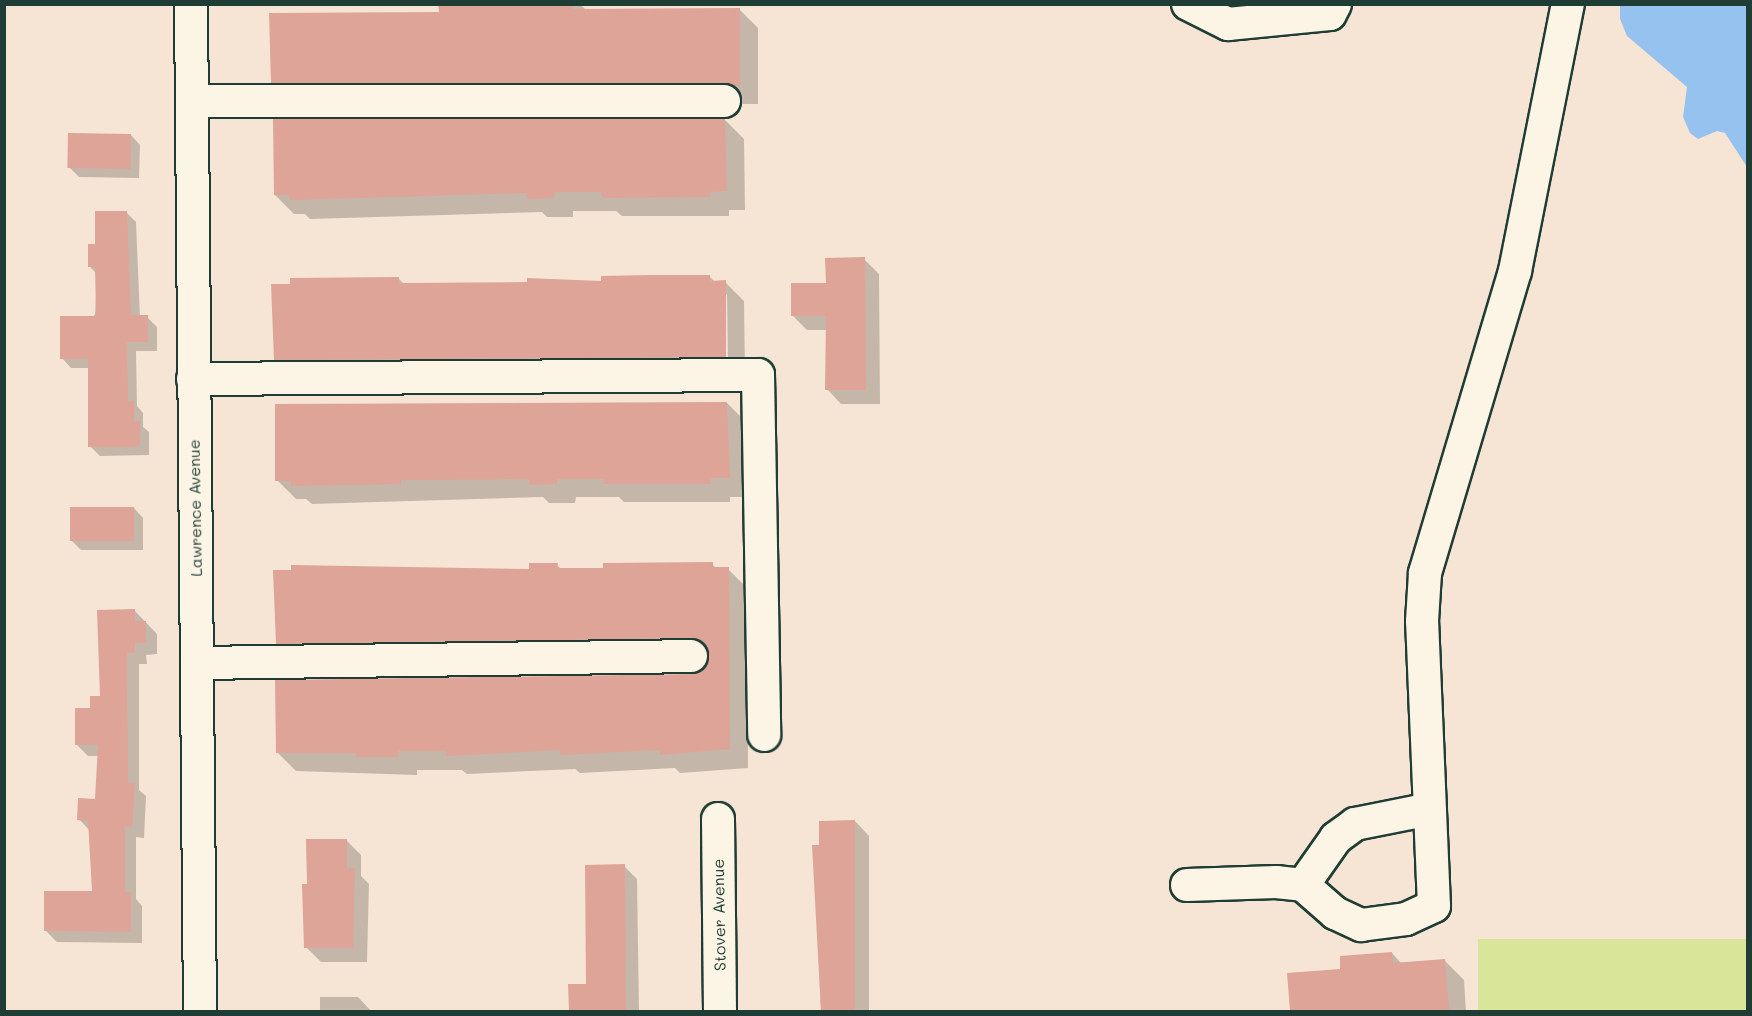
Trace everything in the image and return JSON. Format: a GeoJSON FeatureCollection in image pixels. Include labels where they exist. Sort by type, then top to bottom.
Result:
{"type":"FeatureCollection","features":[{"type":"Feature","properties":{"kind":"street","name":"Lawrence Avenue"},"geometry":{"type":"LineString","coordinates":[[191,4],[200,1011]]}},
{"type":"Feature","properties":{"kind":"street"},"geometry":{"type":"LineString","coordinates":[[1188,4],[1228,24],[1330,14],[1335,4]]}},
{"type":"Feature","properties":{"kind":"street"},"geometry":{"type":"LineString","coordinates":[[1187,885],[1276,882],[1303,885],[1335,913],[1361,925],[1406,919],[1434,906],[1422,621],[1425,573],[1515,271],[1568,4]]}},
{"type":"Feature","properties":{"kind":"street"},"geometry":{"type":"LineString","coordinates":[[192,101],[724,101]]}},
{"type":"Feature","properties":{"kind":"street"},"geometry":{"type":"LineString","coordinates":[[193,379],[758,375],[764,735]]}},
{"type":"Feature","properties":{"kind":"street"},"geometry":{"type":"LineString","coordinates":[[197,663],[691,656]]}},
{"type":"Feature","properties":{"kind":"street"},"geometry":{"type":"LineString","coordinates":[[1303,885],[1336,838],[1355,824],[1430,809]]}},
{"type":"Feature","properties":{"kind":"street","name":"Stover Avenue"},"geometry":{"type":"LineString","coordinates":[[718,819],[720,1011]]}},
{"type":"Feature","properties":{"kind":"green space"},"geometry":{"type":"Polygon","coordinates":[[[1478,939],[1747,939],[1747,1011],[1478,1011],[1478,939]]]}},
{"type":"Feature","properties":{"kind":"water"},"geometry":{"type":"Polygon","coordinates":[[[1620,5],[1747,5],[1747,167],[1725,133],[1717,131],[1698,139],[1690,133],[1683,117],[1687,87],[1627,36],[1620,19],[1620,5]]]}},
{"type":"Feature","properties":{"kind":"building"},"geometry":{"type":"Polygon","coordinates":[[[438,4],[572,4],[573,9],[740,8],[740,86],[724,83],[271,83],[269,13],[439,12],[438,4]]]}},
{"type":"Feature","properties":{"kind":"building"},"geometry":{"type":"Polygon","coordinates":[[[273,119],[725,119],[727,191],[710,192],[710,197],[602,198],[601,192],[554,192],[555,198],[527,199],[527,193],[290,200],[289,195],[274,195],[273,119]]]}},
{"type":"Feature","properties":{"kind":"building"},"geometry":{"type":"Polygon","coordinates":[[[68,133],[131,134],[130,169],[67,168],[68,133]]]}},
{"type":"Feature","properties":{"kind":"building"},"geometry":{"type":"Polygon","coordinates":[[[95,211],[127,211],[131,315],[148,315],[148,342],[127,342],[128,401],[134,401],[134,421],[140,421],[140,445],[134,447],[88,447],[88,359],[60,359],[60,316],[94,316],[96,312],[95,267],[88,267],[88,244],[95,244],[95,211]]]}},
{"type":"Feature","properties":{"kind":"building"},"geometry":{"type":"Polygon","coordinates":[[[865,257],[866,390],[825,390],[826,316],[791,316],[791,283],[826,283],[825,258],[865,257]]]}},
{"type":"Feature","properties":{"kind":"building"},"geometry":{"type":"Polygon","coordinates":[[[710,275],[710,281],[726,280],[726,357],[274,360],[271,284],[290,284],[290,278],[399,277],[399,283],[527,282],[527,278],[601,281],[601,276],[710,275]]]}},
{"type":"Feature","properties":{"kind":"building"},"geometry":{"type":"Polygon","coordinates":[[[727,402],[730,478],[711,478],[711,484],[603,484],[604,479],[557,479],[557,484],[529,485],[529,479],[401,480],[401,484],[291,486],[291,481],[275,481],[275,404],[727,402]]]}},
{"type":"Feature","properties":{"kind":"building"},"geometry":{"type":"Polygon","coordinates":[[[70,507],[134,507],[134,541],[70,541],[70,507]]]}},
{"type":"Feature","properties":{"kind":"building"},"geometry":{"type":"Polygon","coordinates":[[[713,562],[713,567],[729,567],[730,749],[660,755],[660,750],[560,755],[560,750],[446,756],[446,751],[398,751],[398,757],[356,757],[356,753],[276,753],[275,680],[691,674],[706,665],[709,655],[700,641],[691,638],[276,644],[273,570],[291,570],[291,565],[529,569],[529,563],[558,563],[557,568],[603,568],[603,563],[713,562]]]}},
{"type":"Feature","properties":{"kind":"building"},"geometry":{"type":"Polygon","coordinates":[[[135,609],[135,621],[146,621],[146,643],[135,643],[135,653],[127,653],[128,783],[135,783],[132,827],[125,826],[125,892],[131,892],[131,932],[44,931],[44,891],[92,891],[88,821],[77,820],[78,798],[95,799],[98,745],[75,745],[75,708],[90,708],[90,696],[100,696],[97,610],[135,609]]]}},
{"type":"Feature","properties":{"kind":"building"},"geometry":{"type":"Polygon","coordinates":[[[855,820],[855,1011],[821,1011],[812,845],[819,845],[819,821],[855,820]]]}},
{"type":"Feature","properties":{"kind":"building"},"geometry":{"type":"Polygon","coordinates":[[[306,839],[347,839],[347,868],[355,868],[353,948],[304,948],[302,884],[307,884],[306,839]]]}},
{"type":"Feature","properties":{"kind":"building"},"geometry":{"type":"Polygon","coordinates":[[[625,864],[626,1011],[569,1011],[568,984],[586,984],[585,865],[625,864]]]}},
{"type":"Feature","properties":{"kind":"building"},"geometry":{"type":"Polygon","coordinates":[[[1392,952],[1393,963],[1445,959],[1449,1011],[1290,1011],[1287,973],[1340,969],[1340,956],[1392,952]]]}}]}
